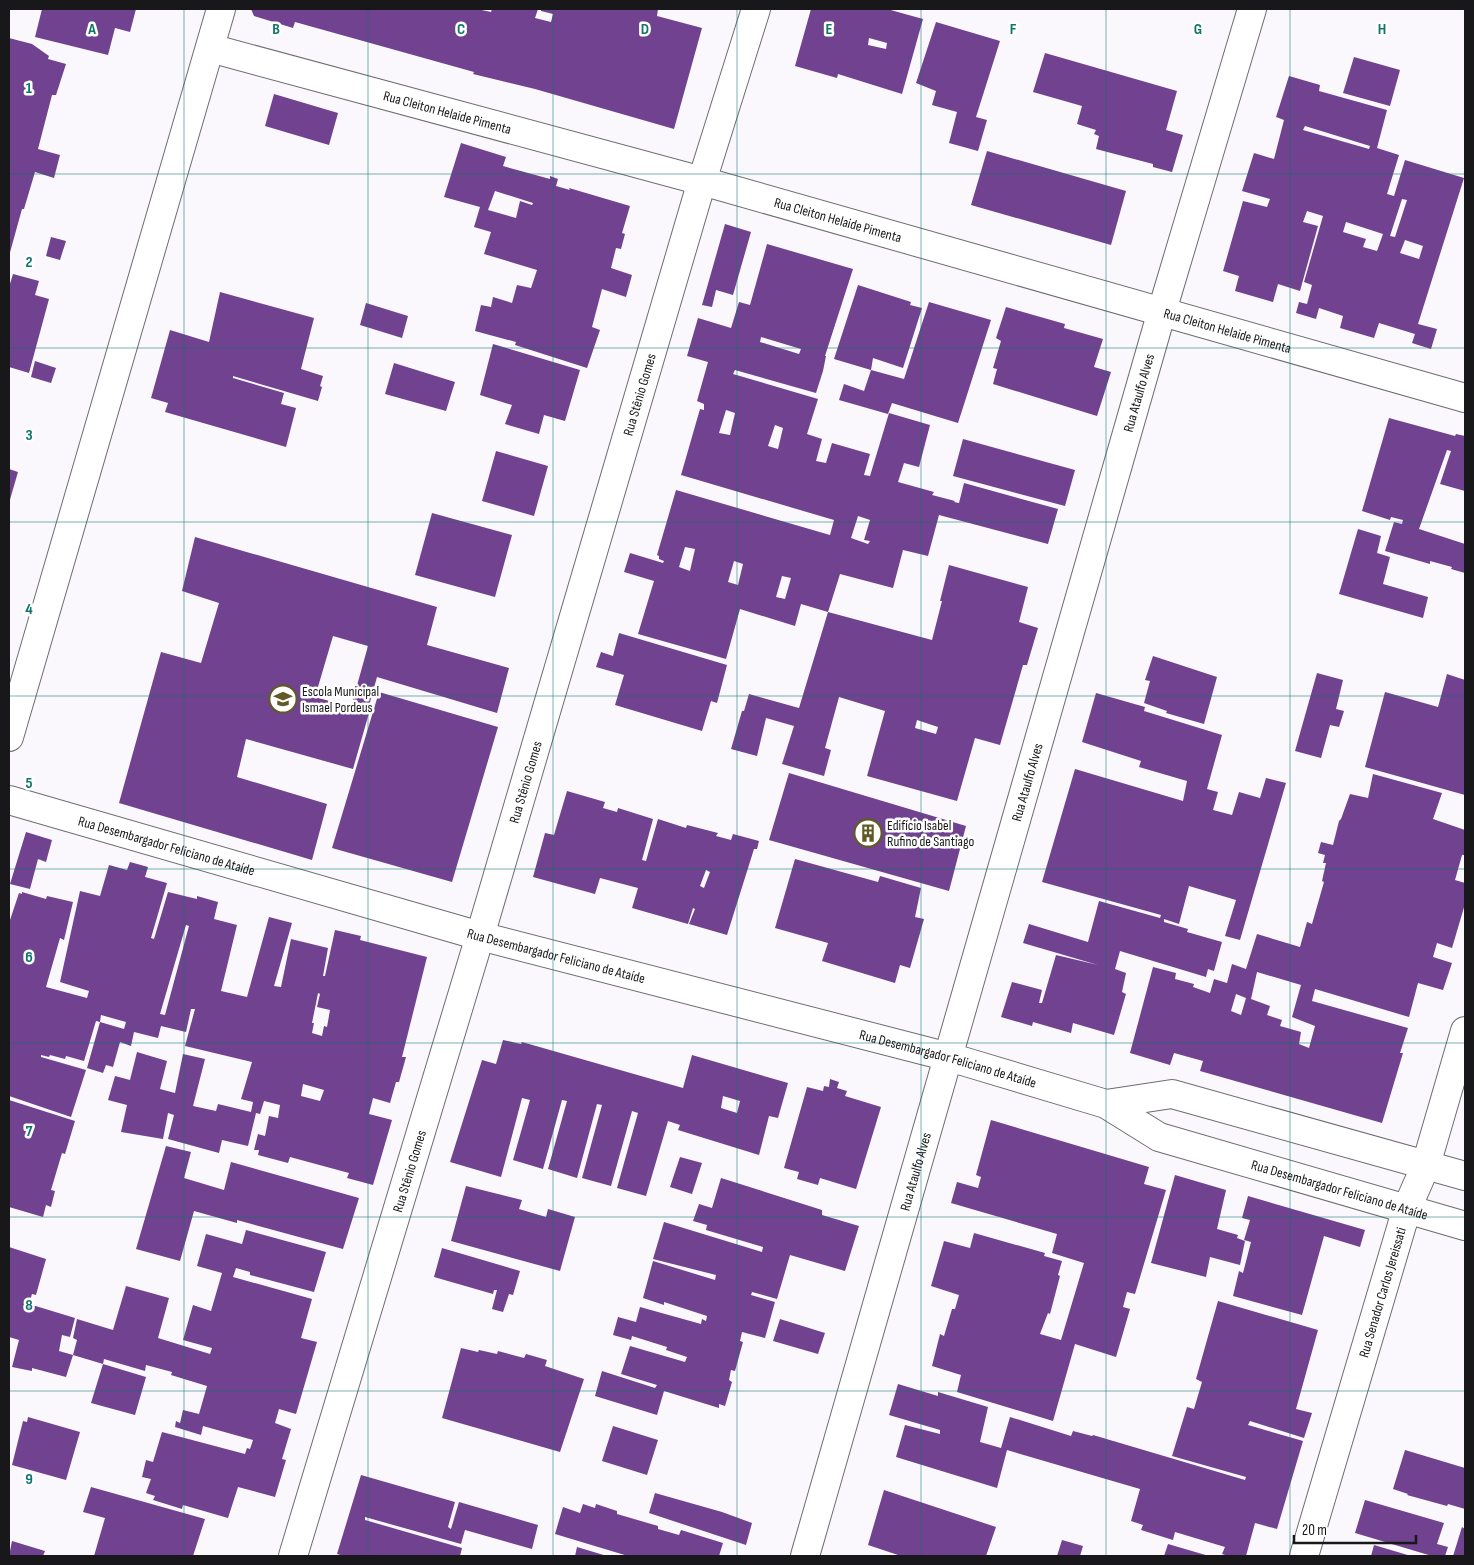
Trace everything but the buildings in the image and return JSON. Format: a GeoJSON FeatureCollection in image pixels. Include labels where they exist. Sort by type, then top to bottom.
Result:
{"type":"FeatureCollection","features":[{"type":"Feature","properties":{"kind":"street"},"geometry":{"type":"LineString","coordinates":[[9,737],[221,9]]}},
{"type":"Feature","properties":{"kind":"street","name":"Rua Stênio Gomes"},"geometry":{"type":"LineString","coordinates":[[293,1556],[480,936],[702,181],[756,9]]}},
{"type":"Feature","properties":{"kind":"street","name":"Rua Ataulfo Alves"},"geometry":{"type":"LineString","coordinates":[[805,1556],[1162,311],[1252,9]]}},
{"type":"Feature","properties":{"kind":"street","name":"Rua Cleiton Helaide Pimenta"},"geometry":{"type":"LineString","coordinates":[[210,48],[702,181],[1465,398]]}},
{"type":"Feature","properties":{"kind":"street","name":"Rua Desembargador Feliciano de Ataíde"},"geometry":{"type":"LineString","coordinates":[[9,800],[480,936],[949,1057],[1106,1104],[1159,1137],[1465,1226]]}},
{"type":"Feature","properties":{"kind":"street","name":"Rua Senador Carlos Jereissati"},"geometry":{"type":"LineString","coordinates":[[1304,1556],[1407,1208],[1426,1165],[1465,1031]]}},
{"type":"Feature","properties":{"kind":"street","name":"Rua Desembargador Feliciano de Ataíde"},"geometry":{"type":"LineString","coordinates":[[1106,1104],[1172,1094],[1465,1176]]}},
{"type":"Feature","properties":{"kind":"place","name":"Escola Municipal Ismael Pordeus"},"geometry":{"type":"Point","coordinates":[283,699]}},
{"type":"Feature","properties":{"kind":"place","name":"Edifício Isabel Rufino de Santiago"},"geometry":{"type":"Point","coordinates":[868,833]}}]}
